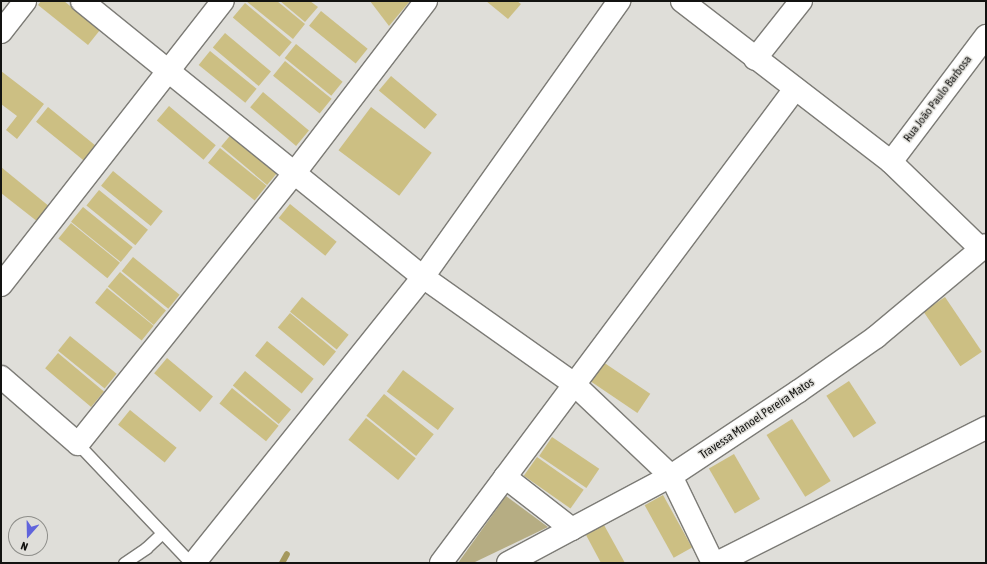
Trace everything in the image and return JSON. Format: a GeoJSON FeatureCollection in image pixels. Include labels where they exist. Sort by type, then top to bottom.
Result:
{"type":"FeatureCollection","features":[{"type":"Feature","properties":{"kind":"street"},"geometry":{"type":"LineString","coordinates":[[1,32],[25,1]]}},
{"type":"Feature","properties":{"kind":"street"},"geometry":{"type":"LineString","coordinates":[[82,1],[296,171],[424,277],[574,384],[671,476],[713,563]]}},
{"type":"Feature","properties":{"kind":"street"},"geometry":{"type":"LineString","coordinates":[[1,285],[223,1]]}},
{"type":"Feature","properties":{"kind":"street"},"geometry":{"type":"LineString","coordinates":[[1,377],[78,444],[296,171],[426,1]]}},
{"type":"Feature","properties":{"kind":"street"},"geometry":{"type":"LineString","coordinates":[[194,563],[424,277],[619,1]]}},
{"type":"Feature","properties":{"kind":"street"},"geometry":{"type":"LineString","coordinates":[[682,1],[755,59],[891,162],[984,247]]}},
{"type":"Feature","properties":{"kind":"street"},"geometry":{"type":"LineString","coordinates":[[755,59],[801,1]]}},
{"type":"Feature","properties":{"kind":"street","name":"Rua João Paulo Barbosa"},"geometry":{"type":"LineString","coordinates":[[891,162],[986,36]]}},
{"type":"Feature","properties":{"kind":"street"},"geometry":{"type":"LineString","coordinates":[[441,563],[795,89]]}},
{"type":"Feature","properties":{"kind":"street","name":"Travessa Manoel Pereira Matos"},"geometry":{"type":"LineString","coordinates":[[508,563],[671,476],[876,337],[984,247]]}},
{"type":"Feature","properties":{"kind":"street"},"geometry":{"type":"LineString","coordinates":[[717,563],[986,428]]}},
{"type":"Feature","properties":{"kind":"street"},"geometry":{"type":"LineString","coordinates":[[505,477],[572,529]]}},
{"type":"Feature","properties":{"kind":"lane"},"geometry":{"type":"LineString","coordinates":[[78,444],[191,563]]}},
{"type":"Feature","properties":{"kind":"lane"},"geometry":{"type":"LineString","coordinates":[[124,563],[146,548],[162,533]]}},
{"type":"Feature","properties":{"kind":"shaded area"},"geometry":{"type":"Polygon","coordinates":[[[506,496],[548,527],[473,563],[458,563],[506,496]]]}},
{"type":"Feature","properties":{"kind":"building"},"geometry":{"type":"Polygon","coordinates":[[[41,1],[64,1],[100,30],[88,45],[38,5],[41,1]]]}},
{"type":"Feature","properties":{"kind":"building"},"geometry":{"type":"Polygon","coordinates":[[[246,1],[277,1],[305,24],[293,39],[246,1]]]}},
{"type":"Feature","properties":{"kind":"building"},"geometry":{"type":"Polygon","coordinates":[[[280,1],[310,1],[318,7],[305,22],[280,1]]]}},
{"type":"Feature","properties":{"kind":"building"},"geometry":{"type":"Polygon","coordinates":[[[370,1],[410,1],[389,26],[370,1]]]}},
{"type":"Feature","properties":{"kind":"building"},"geometry":{"type":"Polygon","coordinates":[[[486,1],[517,1],[521,4],[508,19],[486,1]]]}},
{"type":"Feature","properties":{"kind":"building"},"geometry":{"type":"Polygon","coordinates":[[[245,3],[292,42],[280,57],[233,18],[245,3]]]}},
{"type":"Feature","properties":{"kind":"building"},"geometry":{"type":"Polygon","coordinates":[[[321,11],[368,49],[356,64],[309,26],[321,11]]]}},
{"type":"Feature","properties":{"kind":"building"},"geometry":{"type":"Polygon","coordinates":[[[225,33],[271,72],[259,86],[213,48],[225,33]]]}},
{"type":"Feature","properties":{"kind":"building"},"geometry":{"type":"Polygon","coordinates":[[[296,44],[343,82],[331,96],[285,58],[296,44]]]}},
{"type":"Feature","properties":{"kind":"building"},"geometry":{"type":"Polygon","coordinates":[[[210,51],[257,89],[245,103],[199,65],[210,51]]]}},
{"type":"Feature","properties":{"kind":"building"},"geometry":{"type":"Polygon","coordinates":[[[285,61],[332,99],[320,114],[273,76],[285,61]]]}},
{"type":"Feature","properties":{"kind":"building"},"geometry":{"type":"Polygon","coordinates":[[[1,71],[44,104],[17,139],[6,130],[17,116],[1,104],[1,71]]]}},
{"type":"Feature","properties":{"kind":"building"},"geometry":{"type":"Polygon","coordinates":[[[391,76],[437,115],[425,129],[379,91],[391,76]]]}},
{"type":"Feature","properties":{"kind":"building"},"geometry":{"type":"Polygon","coordinates":[[[263,92],[309,131],[296,146],[250,107],[263,92]]]}},
{"type":"Feature","properties":{"kind":"building"},"geometry":{"type":"Polygon","coordinates":[[[169,106],[216,145],[204,160],[157,121],[169,106]]]}},
{"type":"Feature","properties":{"kind":"building"},"geometry":{"type":"Polygon","coordinates":[[[48,107],[97,147],[85,161],[36,122],[48,107]]]}},
{"type":"Feature","properties":{"kind":"building"},"geometry":{"type":"Polygon","coordinates":[[[371,107],[432,153],[399,196],[339,150],[371,107]]]}},
{"type":"Feature","properties":{"kind":"building"},"geometry":{"type":"Polygon","coordinates":[[[234,131],[280,170],[267,185],[221,146],[234,131]]]}},
{"type":"Feature","properties":{"kind":"building"},"geometry":{"type":"Polygon","coordinates":[[[220,148],[267,186],[255,201],[208,163],[220,148]]]}},
{"type":"Feature","properties":{"kind":"building"},"geometry":{"type":"Polygon","coordinates":[[[1,167],[50,207],[38,222],[1,193],[1,167]]]}},
{"type":"Feature","properties":{"kind":"building"},"geometry":{"type":"Polygon","coordinates":[[[113,171],[163,211],[151,226],[101,186],[113,171]]]}},
{"type":"Feature","properties":{"kind":"building"},"geometry":{"type":"Polygon","coordinates":[[[99,190],[148,230],[135,245],[86,206],[99,190]]]}},
{"type":"Feature","properties":{"kind":"building"},"geometry":{"type":"Polygon","coordinates":[[[290,204],[337,242],[325,256],[279,218],[290,204]]]}},
{"type":"Feature","properties":{"kind":"building"},"geometry":{"type":"Polygon","coordinates":[[[83,207],[133,247],[121,262],[71,222],[83,207]]]}},
{"type":"Feature","properties":{"kind":"building"},"geometry":{"type":"Polygon","coordinates":[[[71,223],[120,263],[107,278],[58,239],[71,223]]]}},
{"type":"Feature","properties":{"kind":"building"},"geometry":{"type":"Polygon","coordinates":[[[133,257],[180,295],[168,309],[122,271],[133,257]]]}},
{"type":"Feature","properties":{"kind":"building"},"geometry":{"type":"Polygon","coordinates":[[[120,272],[166,311],[154,325],[108,287],[120,272]]]}},
{"type":"Feature","properties":{"kind":"building"},"geometry":{"type":"Polygon","coordinates":[[[107,288],[154,326],[142,341],[95,303],[107,288]]]}},
{"type":"Feature","properties":{"kind":"building"},"geometry":{"type":"Polygon","coordinates":[[[302,297],[349,335],[337,350],[290,312],[302,297]]]}},
{"type":"Feature","properties":{"kind":"building"},"geometry":{"type":"Polygon","coordinates":[[[945,297],[982,352],[960,366],[923,312],[945,297]]]}},
{"type":"Feature","properties":{"kind":"building"},"geometry":{"type":"Polygon","coordinates":[[[290,313],[336,352],[324,366],[278,328],[290,313]]]}},
{"type":"Feature","properties":{"kind":"building"},"geometry":{"type":"Polygon","coordinates":[[[70,336],[117,374],[105,389],[58,351],[70,336]]]}},
{"type":"Feature","properties":{"kind":"building"},"geometry":{"type":"Polygon","coordinates":[[[267,341],[314,379],[302,394],[255,356],[267,341]]]}},
{"type":"Feature","properties":{"kind":"building"},"geometry":{"type":"Polygon","coordinates":[[[58,353],[104,392],[91,407],[45,368],[58,353]]]}},
{"type":"Feature","properties":{"kind":"building"},"geometry":{"type":"Polygon","coordinates":[[[167,358],[213,397],[200,412],[154,373],[167,358]]]}},
{"type":"Feature","properties":{"kind":"building"},"geometry":{"type":"Polygon","coordinates":[[[603,362],[650,394],[637,413],[590,381],[603,362]]]}},
{"type":"Feature","properties":{"kind":"building"},"geometry":{"type":"Polygon","coordinates":[[[403,370],[454,409],[438,430],[387,392],[403,370]]]}},
{"type":"Feature","properties":{"kind":"building"},"geometry":{"type":"Polygon","coordinates":[[[245,371],[291,410],[279,424],[233,386],[245,371]]]}},
{"type":"Feature","properties":{"kind":"building"},"geometry":{"type":"Polygon","coordinates":[[[849,381],[876,423],[854,438],[826,396],[849,381]]]}},
{"type":"Feature","properties":{"kind":"building"},"geometry":{"type":"Polygon","coordinates":[[[232,388],[279,426],[266,441],[219,404],[232,388]]]}},
{"type":"Feature","properties":{"kind":"building"},"geometry":{"type":"Polygon","coordinates":[[[384,394],[434,434],[416,456],[366,416],[384,394]]]}},
{"type":"Feature","properties":{"kind":"building"},"geometry":{"type":"Polygon","coordinates":[[[130,410],[177,448],[165,463],[118,425],[130,410]]]}},
{"type":"Feature","properties":{"kind":"building"},"geometry":{"type":"Polygon","coordinates":[[[366,418],[416,458],[398,480],[348,440],[366,418]]]}},
{"type":"Feature","properties":{"kind":"building"},"geometry":{"type":"Polygon","coordinates":[[[792,419],[831,481],[805,497],[767,435],[792,419]]]}},
{"type":"Feature","properties":{"kind":"building"},"geometry":{"type":"Polygon","coordinates":[[[552,437],[599,469],[586,488],[539,456],[552,437]]]}},
{"type":"Feature","properties":{"kind":"building"},"geometry":{"type":"Polygon","coordinates":[[[734,454],[760,499],[735,514],[709,468],[734,454]]]}},
{"type":"Feature","properties":{"kind":"building"},"geometry":{"type":"Polygon","coordinates":[[[537,457],[584,490],[570,509],[524,476],[537,457]]]}},
{"type":"Feature","properties":{"kind":"building"},"geometry":{"type":"Polygon","coordinates":[[[663,495],[692,547],[674,558],[645,505],[663,495]]]}},
{"type":"Feature","properties":{"kind":"building"},"geometry":{"type":"Polygon","coordinates":[[[604,525],[625,563],[601,563],[586,535],[604,525]]]}},
{"type":"Feature","properties":{"kind":"waterway"},"geometry":{"type":"LineString","coordinates":[[282,563],[287,554]]}}]}
